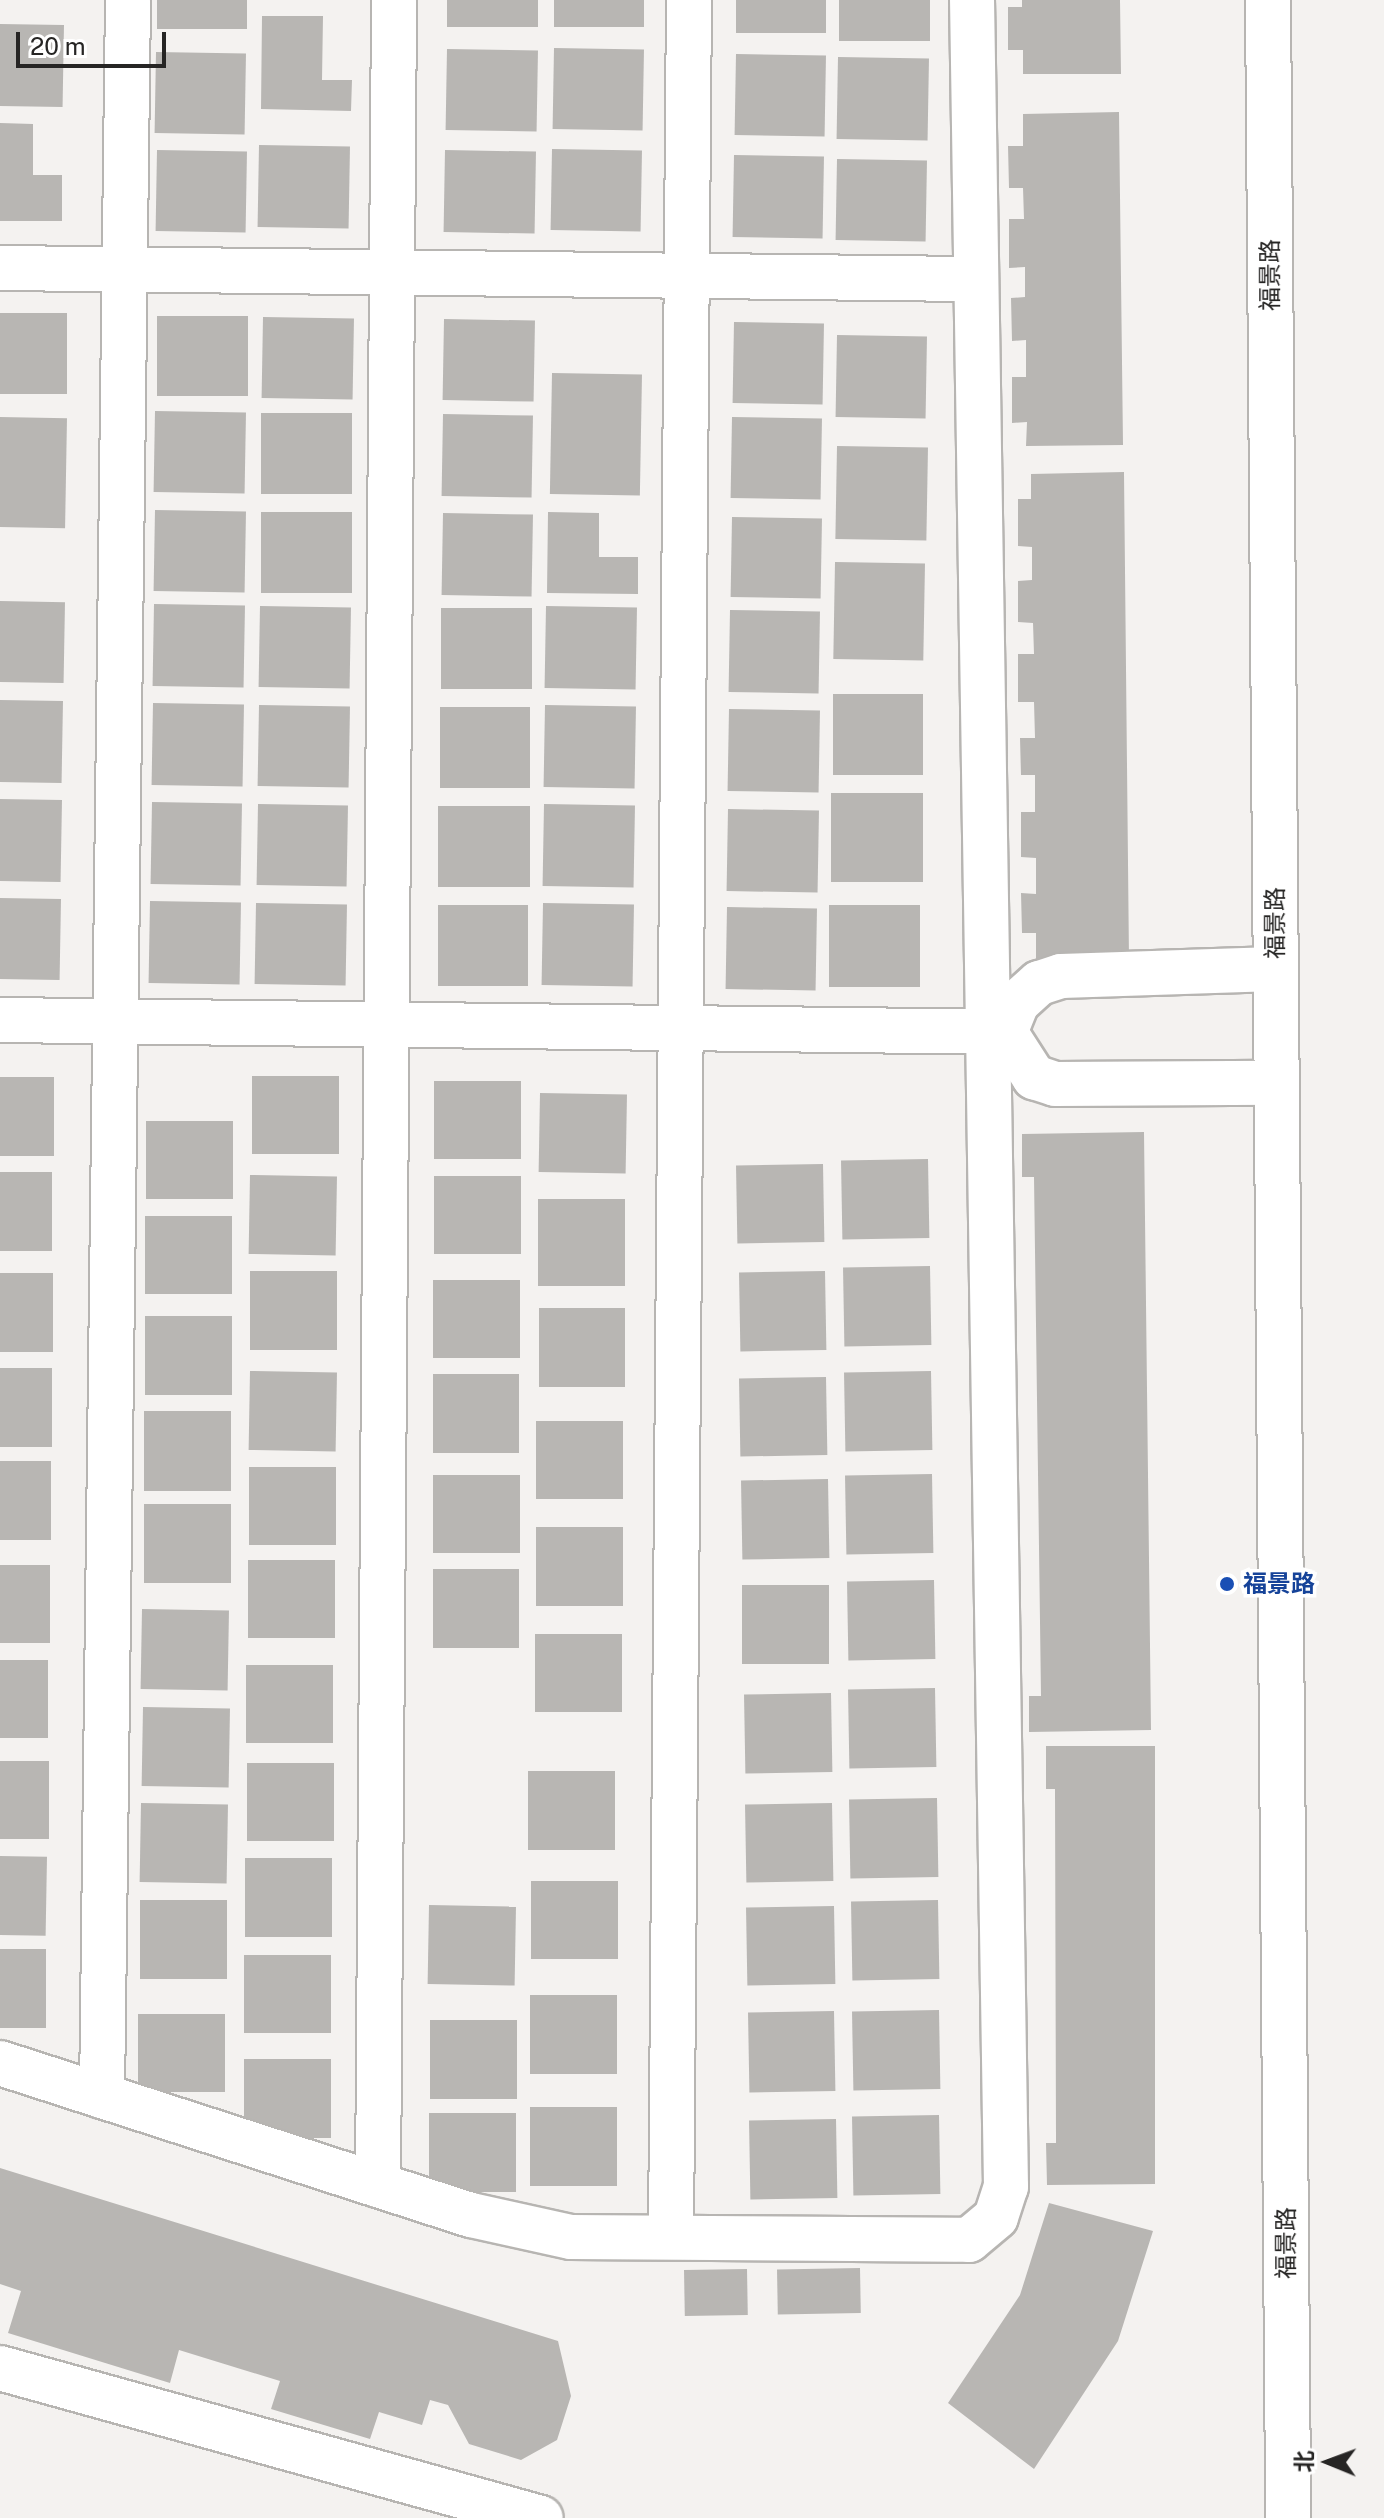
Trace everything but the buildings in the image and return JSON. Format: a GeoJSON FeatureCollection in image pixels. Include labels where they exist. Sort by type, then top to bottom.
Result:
{"type":"FeatureCollection","features":[{"type":"Feature","properties":{"kind":"main road"},"geometry":{"type":"LineString","coordinates":[[102,2096],[128,0]]}},
{"type":"Feature","properties":{"kind":"main road"},"geometry":{"type":"LineString","coordinates":[[378,2185],[394,0]]}},
{"type":"Feature","properties":{"kind":"main road"},"geometry":{"type":"LineString","coordinates":[[671,2237],[689,0]]}},
{"type":"Feature","properties":{"kind":"main road"},"geometry":{"type":"LineString","coordinates":[[0,2063],[378,2185],[571,2237],[969,2240],[996,2217],[1006,2187],[997,1032],[976,279],[972,0]]}},
{"type":"Feature","properties":{"kind":"main road","name":"福景路"},"geometry":{"type":"LineString","coordinates":[[1268,0],[1288,2518]]}},
{"type":"Feature","properties":{"kind":"main road"},"geometry":{"type":"LineString","coordinates":[[0,268],[976,279]]}},
{"type":"Feature","properties":{"kind":"main road"},"geometry":{"type":"LineString","coordinates":[[997,1032],[1017,1003],[1061,976],[1275,969]]}},
{"type":"Feature","properties":{"kind":"main road"},"geometry":{"type":"LineString","coordinates":[[0,1020],[997,1032]]}},
{"type":"Feature","properties":{"kind":"main road"},"geometry":{"type":"LineString","coordinates":[[997,1032],[1034,1077],[1055,1084],[1276,1083]]}},
{"type":"Feature","properties":{"kind":"main road"},"geometry":{"type":"LineString","coordinates":[[1257,2518],[1270,2483],[1287,2347]]}},
{"type":"Feature","properties":{"kind":"main road"},"geometry":{"type":"LineString","coordinates":[[0,2368],[541,2518]]}},
{"type":"Feature","properties":{"kind":"place","name":"福景路"},"geometry":{"type":"Point","coordinates":[1227,1584]}}]}
